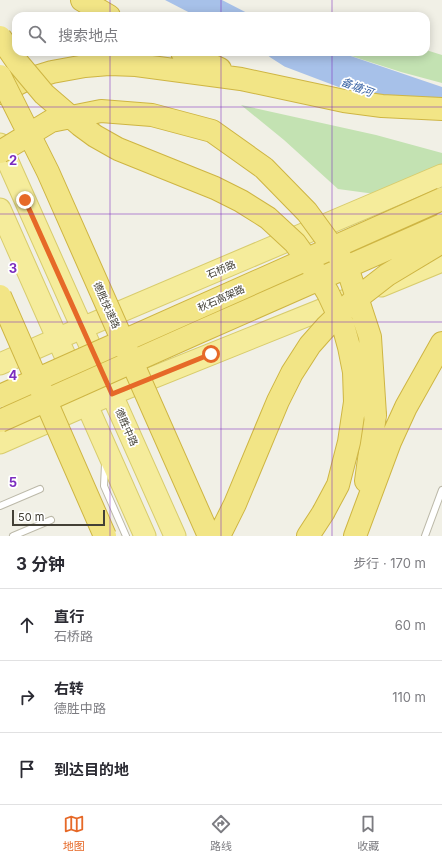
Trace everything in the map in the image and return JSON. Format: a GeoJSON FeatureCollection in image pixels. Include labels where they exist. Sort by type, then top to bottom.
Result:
{"type":"FeatureCollection","features":[{"type":"Feature","properties":{"kind":"highway"},"geometry":{"type":"LineString","coordinates":[[82,0],[102,12]]}},
{"type":"Feature","properties":{"kind":"highway"},"geometry":{"type":"LineString","coordinates":[[0,37],[12,54]]}},
{"type":"Feature","properties":{"kind":"highway"},"geometry":{"type":"LineString","coordinates":[[13,56],[44,94],[85,129],[118,149],[241,200],[268,218],[295,243],[313,268],[328,293],[342,325],[349,347],[355,402],[349,442],[338,485],[323,513],[308,536]]}},
{"type":"Feature","properties":{"kind":"highway"},"geometry":{"type":"LineString","coordinates":[[191,56],[241,79]]}},
{"type":"Feature","properties":{"kind":"highway"},"geometry":{"type":"LineString","coordinates":[[0,93],[23,81],[52,72],[85,66],[136,64],[241,79],[344,101],[382,106],[442,109]]}},
{"type":"Feature","properties":{"kind":"highway","name":"德胜快速路"},"geometry":{"type":"LineString","coordinates":[[0,76],[48,172],[209,536]]}},
{"type":"Feature","properties":{"kind":"highway"},"geometry":{"type":"LineString","coordinates":[[0,152],[51,121],[101,111],[152,115],[212,131],[264,168],[307,212],[347,267],[370,337],[375,415],[368,472],[357,530]]}},
{"type":"Feature","properties":{"kind":"highway","name":"秋石高架路"},"geometry":{"type":"LineString","coordinates":[[0,396],[442,199]]}},
{"type":"Feature","properties":{"kind":"highway"},"geometry":{"type":"LineString","coordinates":[[0,421],[442,225]]}},
{"type":"Feature","properties":{"kind":"highway"},"geometry":{"type":"LineString","coordinates":[[219,536],[235,504],[278,401],[292,373],[310,345],[351,303],[387,275],[442,242]]}},
{"type":"Feature","properties":{"kind":"highway"},"geometry":{"type":"LineString","coordinates":[[0,296],[105,536]]}},
{"type":"Feature","properties":{"kind":"highway"},"geometry":{"type":"LineString","coordinates":[[357,530],[390,442],[406,407],[442,343]]}},
{"type":"Feature","properties":{"kind":"main road","name":"德胜中路"},"geometry":{"type":"LineString","coordinates":[[0,144],[175,536]]}},
{"type":"Feature","properties":{"kind":"main road","name":"石桥路"},"geometry":{"type":"LineString","coordinates":[[0,364],[442,175]]}},
{"type":"Feature","properties":{"kind":"main road"},"geometry":{"type":"LineString","coordinates":[[0,209],[145,536]]}},
{"type":"Feature","properties":{"kind":"main road"},"geometry":{"type":"LineString","coordinates":[[0,443],[112,394],[442,261]]}},
{"type":"Feature","properties":{"kind":"lane"},"geometry":{"type":"LineString","coordinates":[[106,450],[104,486],[126,536]]}},
{"type":"Feature","properties":{"kind":"lane"},"geometry":{"type":"LineString","coordinates":[[0,506],[40,489]]}},
{"type":"Feature","properties":{"kind":"lane"},"geometry":{"type":"LineString","coordinates":[[425,536],[442,490]]}},
{"type":"Feature","properties":{"kind":"lane"},"geometry":{"type":"LineString","coordinates":[[13,536],[51,520]]}},
{"type":"Feature","properties":{"kind":"green space"},"geometry":{"type":"Polygon","coordinates":[[[430,51],[442,55],[442,83],[351,56],[430,56],[430,51]]]}},
{"type":"Feature","properties":{"kind":"green space"},"geometry":{"type":"Polygon","coordinates":[[[241,105],[376,135],[442,153],[442,165],[375,194],[338,189],[284,140],[241,105]]]}},
{"type":"Feature","properties":{"kind":"water"},"geometry":{"type":"Polygon","coordinates":[[[165,0],[222,0],[245,12],[188,12],[165,0]]]}},
{"type":"Feature","properties":{"kind":"water"},"geometry":{"type":"Polygon","coordinates":[[[278,56],[351,56],[442,87],[442,120],[278,56]]]}},
{"type":"Feature","properties":{"kind":"waterway","name":"备塘河"},"geometry":{"type":"LineString","coordinates":[[280,56],[288,61],[391,100]]}},
{"type":"Feature","properties":{"kind":"route"},"geometry":{"type":"LineString","coordinates":[[25,200],[112,394],[211,354]]}}]}
